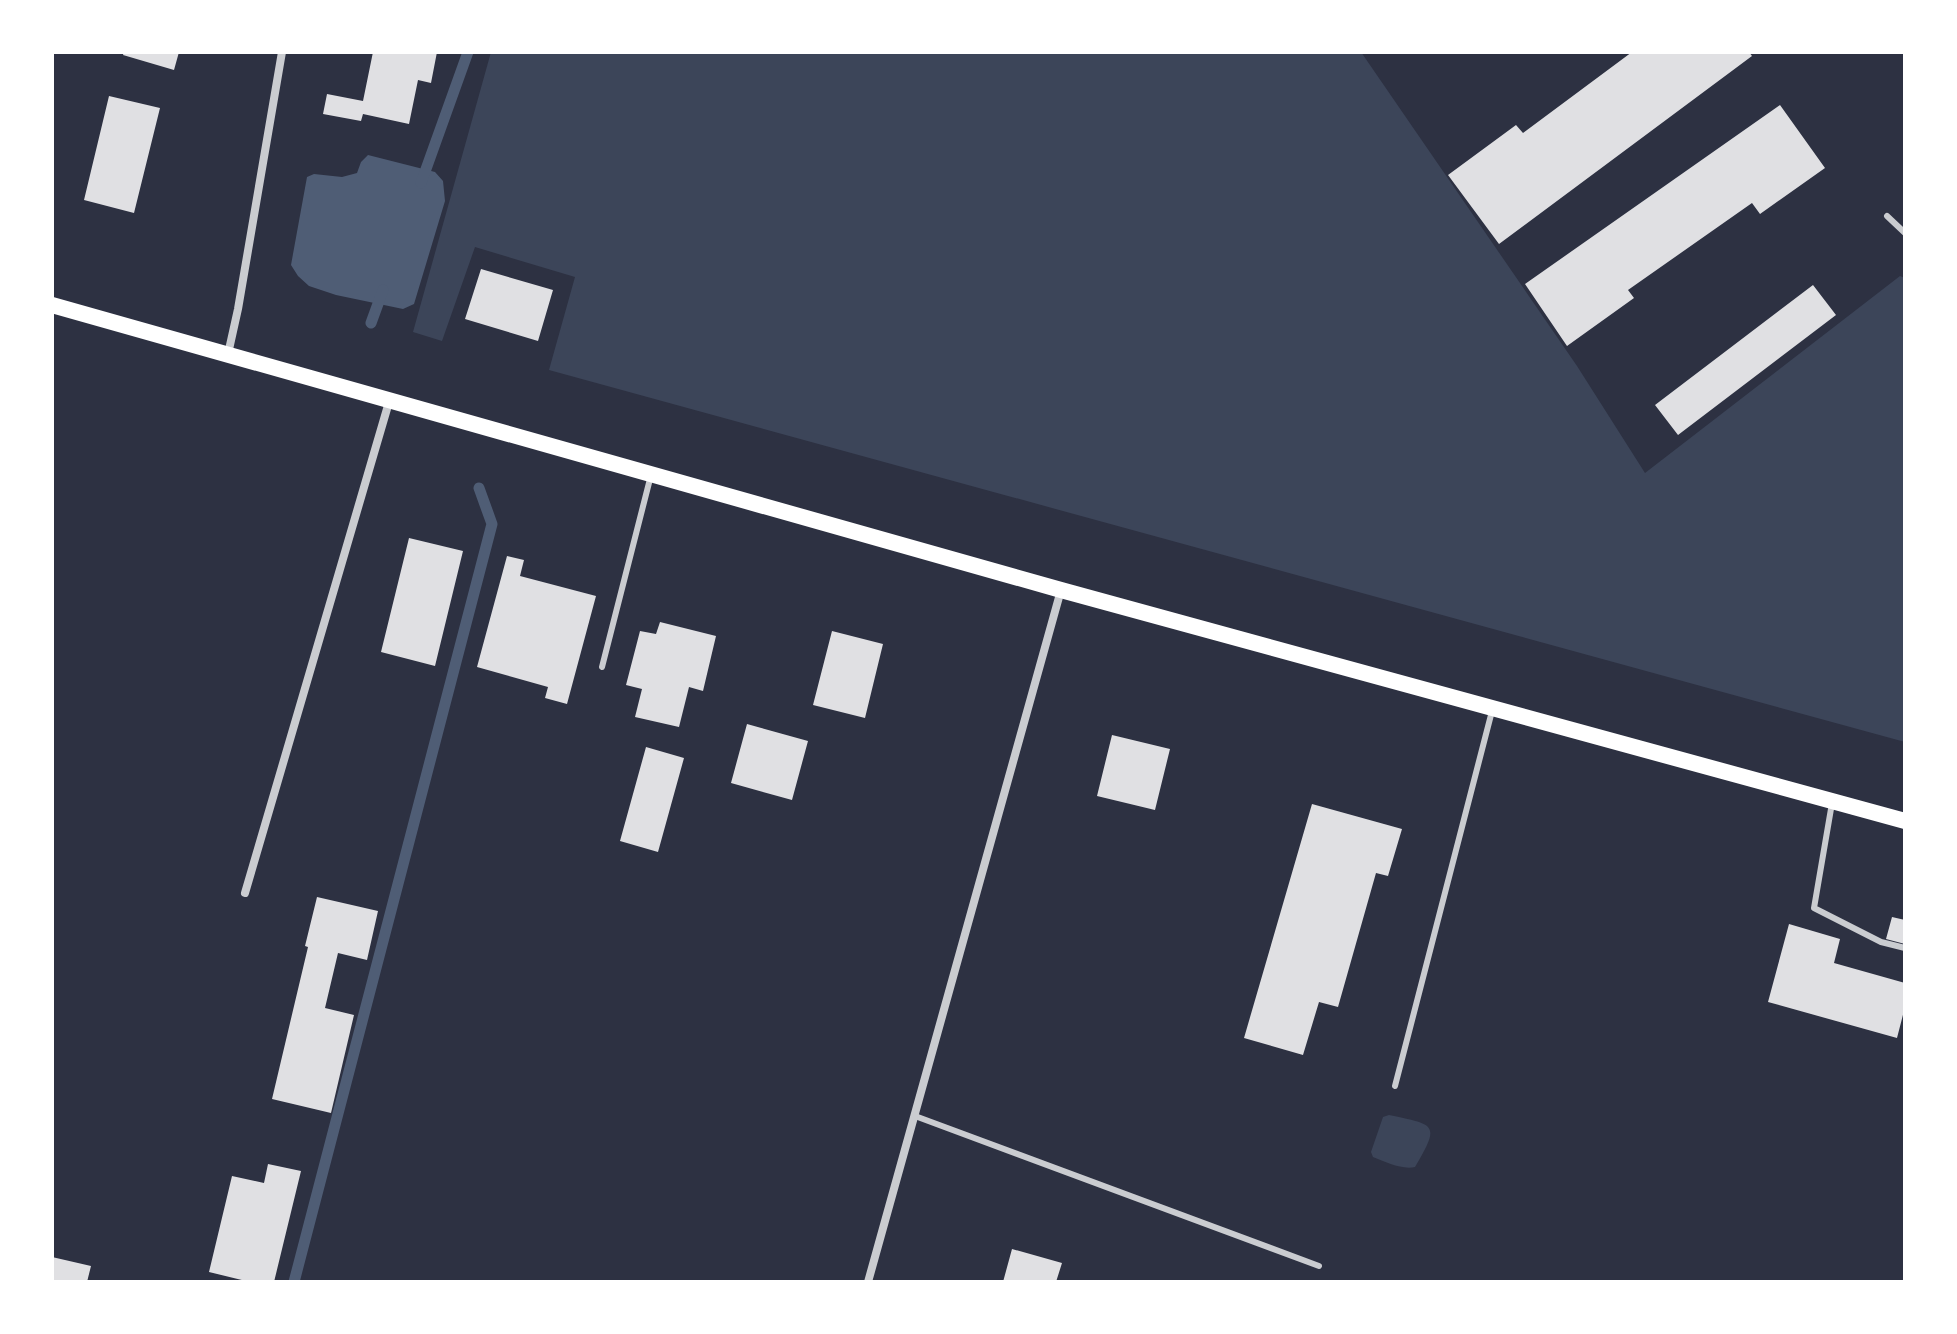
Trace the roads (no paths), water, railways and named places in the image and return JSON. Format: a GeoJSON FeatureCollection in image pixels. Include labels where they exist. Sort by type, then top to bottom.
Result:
{"type":"FeatureCollection","features":[{"type":"Feature","properties":{"kind":"main road"},"geometry":{"type":"LineString","coordinates":[[52,305],[1061,590],[1905,821]]}},
{"type":"Feature","properties":{"kind":"street"},"geometry":{"type":"LineString","coordinates":[[228,356],[282,52]]}},
{"type":"Feature","properties":{"kind":"street"},"geometry":{"type":"LineString","coordinates":[[245,893],[389,402]]}},
{"type":"Feature","properties":{"kind":"street"},"geometry":{"type":"LineString","coordinates":[[868,1282],[1061,590]]}},
{"type":"Feature","properties":{"kind":"lane"},"geometry":{"type":"LineString","coordinates":[[1887,216],[1905,233]]}},
{"type":"Feature","properties":{"kind":"lane"},"geometry":{"type":"LineString","coordinates":[[602,667],[651,475]]}},
{"type":"Feature","properties":{"kind":"lane"},"geometry":{"type":"LineString","coordinates":[[1395,1086],[1493,707]]}},
{"type":"Feature","properties":{"kind":"lane"},"geometry":{"type":"LineString","coordinates":[[1833,800],[1814,908],[1881,942],[1905,948]]}},
{"type":"Feature","properties":{"kind":"lane"},"geometry":{"type":"LineString","coordinates":[[915,1116],[1319,1266]]}},
{"type":"Feature","properties":{"kind":"waterway"},"geometry":{"type":"LineString","coordinates":[[421,183],[468,52]]}},
{"type":"Feature","properties":{"kind":"waterway"},"geometry":{"type":"LineString","coordinates":[[371,323],[383,290]]}},
{"type":"Feature","properties":{"kind":"waterway"},"geometry":{"type":"LineString","coordinates":[[294,1282],[492,524],[479,488]]}}]}
